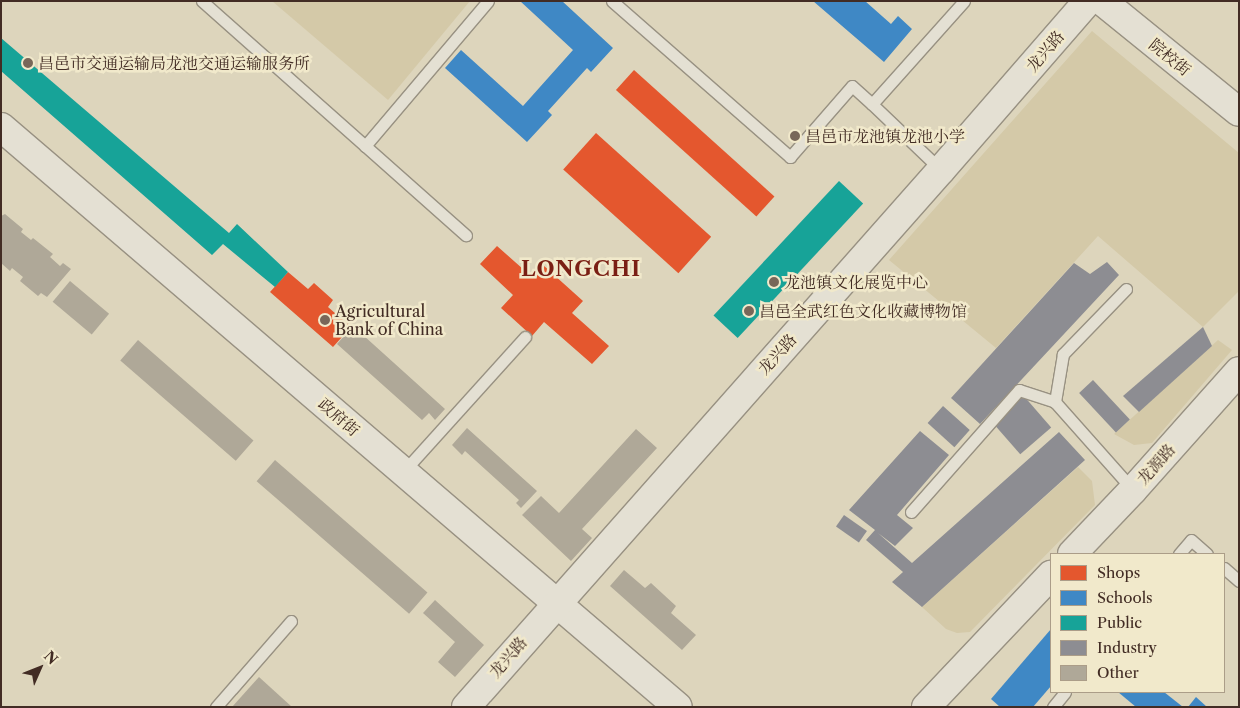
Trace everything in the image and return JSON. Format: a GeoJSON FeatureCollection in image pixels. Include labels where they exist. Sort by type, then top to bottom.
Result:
{"type":"FeatureCollection","features":[{"type":"Feature","properties":{"kind":"street","name":"龙兴路"},"geometry":{"type":"LineString","coordinates":[[466,707],[1088,1]]}},
{"type":"Feature","properties":{"kind":"street","name":"院校街"},"geometry":{"type":"LineString","coordinates":[[1102,1],[1239,112]]}},
{"type":"Feature","properties":{"kind":"street","name":"政府街"},"geometry":{"type":"LineString","coordinates":[[1,127],[678,707]]}},
{"type":"Feature","properties":{"kind":"street","name":"龙源路"},"geometry":{"type":"LineString","coordinates":[[1073,553],[1133,490],[1239,371]]}},
{"type":"Feature","properties":{"kind":"street"},"geometry":{"type":"LineString","coordinates":[[926,707],[1050,576]]}},
{"type":"Feature","properties":{"kind":"lane"},"geometry":{"type":"LineString","coordinates":[[202,1],[466,235]]}},
{"type":"Feature","properties":{"kind":"lane"},"geometry":{"type":"LineString","coordinates":[[365,146],[488,1]]}},
{"type":"Feature","properties":{"kind":"lane"},"geometry":{"type":"LineString","coordinates":[[612,1],[790,156],[852,86],[941,170]]}},
{"type":"Feature","properties":{"kind":"lane"},"geometry":{"type":"LineString","coordinates":[[872,104],[964,1]]}},
{"type":"Feature","properties":{"kind":"lane"},"geometry":{"type":"LineString","coordinates":[[1055,402],[1063,354],[1126,289]]}},
{"type":"Feature","properties":{"kind":"lane"},"geometry":{"type":"LineString","coordinates":[[403,472],[525,337]]}},
{"type":"Feature","properties":{"kind":"lane"},"geometry":{"type":"LineString","coordinates":[[911,512],[1019,390],[1055,402],[1133,490]]}},
{"type":"Feature","properties":{"kind":"lane"},"geometry":{"type":"LineString","coordinates":[[1180,553],[1191,540],[1206,553]]}},
{"type":"Feature","properties":{"kind":"lane"},"geometry":{"type":"LineString","coordinates":[[1225,569],[1239,580]]}},
{"type":"Feature","properties":{"kind":"lane"},"geometry":{"type":"LineString","coordinates":[[216,707],[291,621]]}},
{"type":"Feature","properties":{"kind":"lane"},"geometry":{"type":"LineString","coordinates":[[1053,707],[1064,693]]}},
{"type":"Feature","properties":{"kind":"shaded area"},"geometry":{"type":"Polygon","coordinates":[[[272,1],[470,1],[388,100],[272,1]]]}},
{"type":"Feature","properties":{"kind":"shaded area"},"geometry":{"type":"Polygon","coordinates":[[[1092,31],[1239,153],[1239,291],[1203,327],[1098,236],[996,348],[889,260],[1092,31]]]}},
{"type":"Feature","properties":{"kind":"shaded area"},"geometry":{"type":"Polygon","coordinates":[[[1218,340],[1232,350],[1152,443],[1134,445],[1114,434],[1218,340]]]}},
{"type":"Feature","properties":{"kind":"shaded area"},"geometry":{"type":"Polygon","coordinates":[[[1078,467],[1092,481],[1095,505],[970,632],[957,633],[946,629],[922,607],[1078,467]]]}},
{"type":"Feature","properties":{"kind":"building: Shops"},"geometry":{"type":"Polygon","coordinates":[[[634,70],[774,196],[756,217],[616,90],[634,70]]]}},
{"type":"Feature","properties":{"kind":"building: Shops"},"geometry":{"type":"Polygon","coordinates":[[[596,133],[711,237],[678,273],[563,169],[596,133]]]}},
{"type":"Feature","properties":{"kind":"building: Shops"},"geometry":{"type":"Polygon","coordinates":[[[497,246],[532,277],[543,265],[583,301],[572,313],[609,346],[592,364],[544,322],[532,336],[501,308],[513,295],[480,264],[497,246]]]}},
{"type":"Feature","properties":{"kind":"building: Shops"},"geometry":{"type":"Polygon","coordinates":[[[288,272],[308,289],[314,283],[333,300],[328,307],[351,327],[333,347],[270,292],[288,272]]]}},
{"type":"Feature","properties":{"kind":"building: Schools"},"geometry":{"type":"Polygon","coordinates":[[[520,1],[562,1],[613,48],[591,72],[587,68],[548,111],[552,115],[527,142],[445,68],[461,50],[523,106],[573,50],[520,1]]]}},
{"type":"Feature","properties":{"kind":"building: Schools"},"geometry":{"type":"Polygon","coordinates":[[[813,1],[865,1],[891,24],[898,16],[912,29],[884,62],[813,1]]]}},
{"type":"Feature","properties":{"kind":"building: Schools"},"geometry":{"type":"Polygon","coordinates":[[[1050,630],[1050,687],[1033,707],[1000,707],[991,699],[1050,630]]]}},
{"type":"Feature","properties":{"kind":"building: Schools"},"geometry":{"type":"Polygon","coordinates":[[[1119,693],[1165,693],[1183,707],[1136,707],[1119,693]]]}},
{"type":"Feature","properties":{"kind":"building: Schools"},"geometry":{"type":"Polygon","coordinates":[[[1196,697],[1207,707],[1188,707],[1196,697]]]}},
{"type":"Feature","properties":{"kind":"building: Public"},"geometry":{"type":"Polygon","coordinates":[[[1,38],[229,233],[237,224],[288,272],[275,287],[223,244],[212,255],[1,71],[1,38]]]}},
{"type":"Feature","properties":{"kind":"building: Public","name":"龙池镇文化展览中心"},"geometry":{"type":"Polygon","coordinates":[[[839,181],[863,204],[738,338],[714,316],[839,181]]]}},
{"type":"Feature","properties":{"kind":"building: Industry"},"geometry":{"type":"Polygon","coordinates":[[[1107,262],[1119,275],[980,424],[951,398],[1074,263],[1090,274],[1107,262]]]}},
{"type":"Feature","properties":{"kind":"building: Industry"},"geometry":{"type":"Polygon","coordinates":[[[1203,327],[1212,346],[1139,412],[1123,396],[1203,327]]]}},
{"type":"Feature","properties":{"kind":"building: Industry"},"geometry":{"type":"Polygon","coordinates":[[[1093,380],[1130,419],[1116,432],[1079,393],[1093,380]]]}},
{"type":"Feature","properties":{"kind":"building: Industry"},"geometry":{"type":"Polygon","coordinates":[[[1023,395],[1051,427],[1020,454],[992,422],[1023,395]]]}},
{"type":"Feature","properties":{"kind":"building: Industry"},"geometry":{"type":"Polygon","coordinates":[[[943,406],[970,430],[954,447],[928,423],[943,406]]]}},
{"type":"Feature","properties":{"kind":"building: Industry"},"geometry":{"type":"Polygon","coordinates":[[[920,431],[949,455],[897,515],[913,528],[895,546],[878,533],[912,563],[1059,432],[1085,460],[922,607],[892,582],[903,572],[866,540],[875,530],[849,510],[920,431]]]}},
{"type":"Feature","properties":{"kind":"building: Industry"},"geometry":{"type":"Polygon","coordinates":[[[844,515],[867,531],[859,543],[836,526],[844,515]]]}},
{"type":"Feature","properties":{"kind":"building: Other"},"geometry":{"type":"Polygon","coordinates":[[[5,214],[23,229],[21,232],[31,240],[33,238],[53,254],[50,257],[60,266],[63,263],[71,269],[47,297],[41,293],[38,296],[20,281],[23,277],[12,268],[10,271],[1,263],[1,216],[5,214]]]}},
{"type":"Feature","properties":{"kind":"building: Other"},"geometry":{"type":"Polygon","coordinates":[[[70,281],[109,314],[92,334],[53,302],[70,281]]]}},
{"type":"Feature","properties":{"kind":"building: Other"},"geometry":{"type":"Polygon","coordinates":[[[353,326],[445,409],[435,420],[429,413],[422,420],[337,344],[353,326]]]}},
{"type":"Feature","properties":{"kind":"building: Other"},"geometry":{"type":"Polygon","coordinates":[[[138,340],[253,440],[236,461],[120,360],[138,340]]]}},
{"type":"Feature","properties":{"kind":"building: Other"},"geometry":{"type":"Polygon","coordinates":[[[467,428],[537,491],[521,508],[516,503],[519,500],[465,451],[462,455],[452,445],[467,428]]]}},
{"type":"Feature","properties":{"kind":"building: Other"},"geometry":{"type":"Polygon","coordinates":[[[636,429],[657,448],[582,529],[592,538],[571,561],[522,515],[541,496],[559,513],[636,429]]]}},
{"type":"Feature","properties":{"kind":"building: Other"},"geometry":{"type":"Polygon","coordinates":[[[275,460],[427,593],[409,614],[257,481],[275,460]]]}},
{"type":"Feature","properties":{"kind":"building: Other"},"geometry":{"type":"Polygon","coordinates":[[[624,570],[645,588],[651,583],[676,606],[671,613],[696,635],[682,650],[610,586],[624,570]]]}},
{"type":"Feature","properties":{"kind":"building: Other"},"geometry":{"type":"Polygon","coordinates":[[[435,600],[484,645],[455,677],[438,662],[455,642],[423,613],[435,600]]]}},
{"type":"Feature","properties":{"kind":"building: Other"},"geometry":{"type":"Polygon","coordinates":[[[259,677],[292,707],[232,707],[259,677]]]}},
{"type":"Feature","properties":{"kind":"place","name":"昌邑市交通运输局龙池交通运输服务所"},"geometry":{"type":"Point","coordinates":[28,63]}},
{"type":"Feature","properties":{"kind":"place","name":"昌邑市龙池镇龙池小学"},"geometry":{"type":"Point","coordinates":[795,136]}},
{"type":"Feature","properties":{"kind":"place","name":"龙池镇文化展览中心"},"geometry":{"type":"Point","coordinates":[774,282]}},
{"type":"Feature","properties":{"kind":"place","name":"昌邑全武红色文化收藏博物馆"},"geometry":{"type":"Point","coordinates":[749,311]}},
{"type":"Feature","properties":{"kind":"place","name":"Agricultural Bank of China"},"geometry":{"type":"Point","coordinates":[325,320]}},
{"type":"Feature","properties":{"kind":"district","name":"LONGCHI"},"geometry":{"type":"Point","coordinates":[581,269]}}]}
